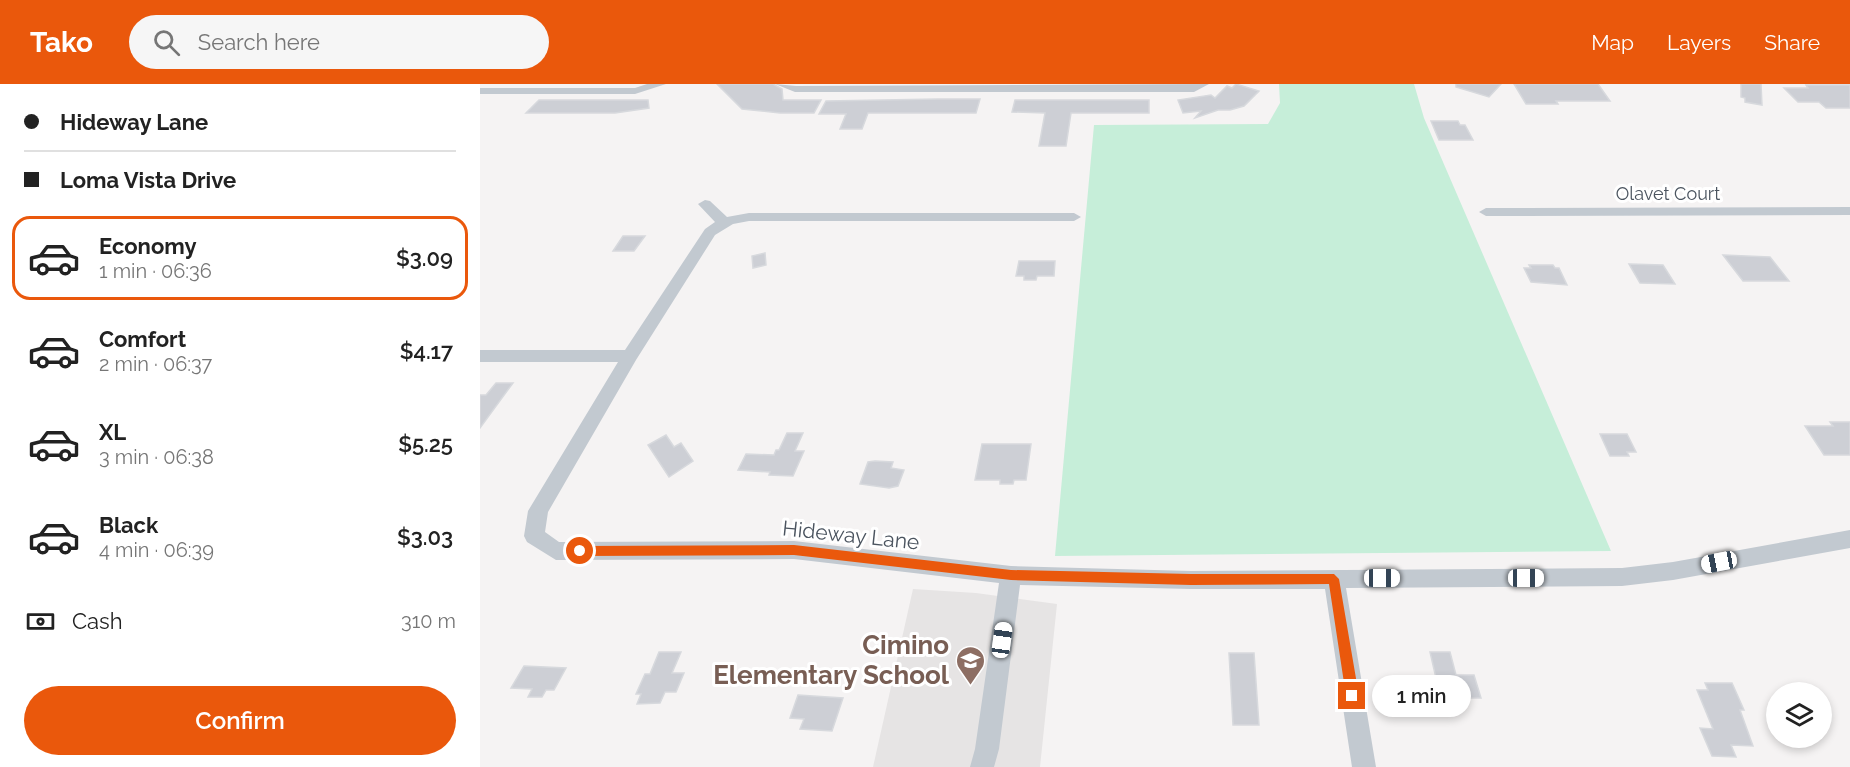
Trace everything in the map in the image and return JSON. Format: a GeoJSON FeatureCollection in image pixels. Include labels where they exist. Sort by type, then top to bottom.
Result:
{"type":"FeatureCollection","features":[{"type":"Feature","properties":{"kind":"street"},"geometry":{"type":"LineString","coordinates":[[480,91],[635,91],[660,84]]}},
{"type":"Feature","properties":{"kind":"street"},"geometry":{"type":"LineString","coordinates":[[781,84],[795,89],[992,86],[1194,89],[1203,84]]}},
{"type":"Feature","properties":{"kind":"street"},"geometry":{"type":"LineString","coordinates":[[705,204],[724,222],[749,217],[1074,217]]}},
{"type":"Feature","properties":{"kind":"street","name":"Olavet Court"},"geometry":{"type":"LineString","coordinates":[[1486,212],[1850,211]]}},
{"type":"Feature","properties":{"kind":"street","name":"Hideway Lane"},"geometry":{"type":"LineString","coordinates":[[724,222],[710,232],[630,356],[538,510],[534,536],[556,551],[794,550],[1011,575],[1191,580],[1622,577],[1673,571],[1850,539]]}},
{"type":"Feature","properties":{"kind":"street"},"geometry":{"type":"LineString","coordinates":[[480,356],[630,356]]}},
{"type":"Feature","properties":{"kind":"street"},"geometry":{"type":"LineString","coordinates":[[981,767],[987,749],[1011,575]]}},
{"type":"Feature","properties":{"kind":"street"},"geometry":{"type":"LineString","coordinates":[[1334,579],[1364,767]]}},
{"type":"Feature","properties":{"kind":"shaded area","name":"Cimino Elementary School"},"geometry":{"type":"Polygon","coordinates":[[[913,589],[976,593],[1057,604],[1040,767],[873,767],[913,589]]]}},
{"type":"Feature","properties":{"kind":"green space"},"geometry":{"type":"Polygon","coordinates":[[[1279,84],[1414,84],[1424,118],[1611,551],[1055,556],[1094,125],[1268,124],[1280,103],[1279,84]]]}},
{"type":"Feature","properties":{"kind":"building"},"geometry":{"type":"Polygon","coordinates":[[[717,84],[773,84],[782,89],[783,100],[821,100],[814,113],[780,113],[742,109],[717,84]]]}},
{"type":"Feature","properties":{"kind":"building"},"geometry":{"type":"Polygon","coordinates":[[[1236,84],[1259,91],[1244,106],[1230,110],[1218,110],[1195,118],[1201,111],[1183,113],[1178,100],[1211,95],[1215,98],[1227,86],[1232,88],[1236,84]]]}},
{"type":"Feature","properties":{"kind":"building"},"geometry":{"type":"Polygon","coordinates":[[[1456,84],[1501,84],[1489,97],[1456,87],[1456,84]]]}},
{"type":"Feature","properties":{"kind":"building"},"geometry":{"type":"Polygon","coordinates":[[[1514,84],[1598,84],[1610,101],[1556,101],[1558,104],[1526,104],[1514,84]]]}},
{"type":"Feature","properties":{"kind":"building"},"geometry":{"type":"Polygon","coordinates":[[[1741,84],[1761,84],[1762,105],[1745,102],[1745,98],[1741,97],[1741,84]]]}},
{"type":"Feature","properties":{"kind":"building"},"geometry":{"type":"Polygon","coordinates":[[[1806,85],[1850,85],[1850,108],[1826,108],[1819,102],[1798,102],[1784,88],[1808,88],[1806,85]]]}},
{"type":"Feature","properties":{"kind":"building"},"geometry":{"type":"Polygon","coordinates":[[[980,99],[976,113],[868,113],[862,129],[840,129],[846,114],[819,114],[826,101],[980,99]]]}},
{"type":"Feature","properties":{"kind":"building"},"geometry":{"type":"Polygon","coordinates":[[[539,100],[648,100],[649,108],[615,113],[526,113],[539,100]]]}},
{"type":"Feature","properties":{"kind":"building"},"geometry":{"type":"Polygon","coordinates":[[[1015,100],[1149,100],[1149,113],[1071,113],[1066,146],[1039,146],[1045,113],[1012,112],[1015,100]]]}},
{"type":"Feature","properties":{"kind":"building"},"geometry":{"type":"Polygon","coordinates":[[[1431,121],[1458,121],[1460,125],[1465,125],[1473,140],[1439,140],[1431,121]]]}},
{"type":"Feature","properties":{"kind":"building"},"geometry":{"type":"Polygon","coordinates":[[[623,236],[645,236],[634,251],[613,251],[623,236]]]}},
{"type":"Feature","properties":{"kind":"building"},"geometry":{"type":"Polygon","coordinates":[[[765,253],[766,265],[753,268],[752,256],[765,253]]]}},
{"type":"Feature","properties":{"kind":"building"},"geometry":{"type":"Polygon","coordinates":[[[1723,255],[1770,257],[1789,281],[1743,281],[1723,255]]]}},
{"type":"Feature","properties":{"kind":"building"},"geometry":{"type":"Polygon","coordinates":[[[1019,261],[1055,261],[1054,276],[1037,276],[1036,280],[1024,280],[1024,276],[1016,276],[1019,261]]]}},
{"type":"Feature","properties":{"kind":"building"},"geometry":{"type":"Polygon","coordinates":[[[1629,264],[1663,265],[1675,284],[1640,283],[1629,264]]]}},
{"type":"Feature","properties":{"kind":"building"},"geometry":{"type":"Polygon","coordinates":[[[1529,265],[1553,265],[1559,268],[1567,285],[1531,282],[1524,268],[1531,268],[1529,265]]]}},
{"type":"Feature","properties":{"kind":"building"},"geometry":{"type":"Polygon","coordinates":[[[496,383],[513,383],[480,428],[480,395],[486,395],[496,383]]]}},
{"type":"Feature","properties":{"kind":"building"},"geometry":{"type":"Polygon","coordinates":[[[1830,422],[1850,422],[1850,455],[1824,455],[1805,426],[1833,426],[1830,422]]]}},
{"type":"Feature","properties":{"kind":"building"},"geometry":{"type":"Polygon","coordinates":[[[787,433],[803,433],[795,451],[804,451],[793,476],[738,470],[746,454],[774,455],[787,433]]]}},
{"type":"Feature","properties":{"kind":"building"},"geometry":{"type":"Polygon","coordinates":[[[1600,434],[1627,434],[1636,452],[1627,452],[1629,456],[1610,456],[1600,434]]]}},
{"type":"Feature","properties":{"kind":"building"},"geometry":{"type":"Polygon","coordinates":[[[666,435],[674,447],[681,443],[693,461],[669,477],[648,445],[666,435]]]}},
{"type":"Feature","properties":{"kind":"building"},"geometry":{"type":"Polygon","coordinates":[[[982,444],[1031,444],[1026,480],[1014,480],[1013,484],[1000,484],[1000,480],[975,480],[982,444]]]}},
{"type":"Feature","properties":{"kind":"building"},"geometry":{"type":"Polygon","coordinates":[[[868,462],[893,462],[891,468],[904,470],[898,486],[889,488],[860,484],[868,462]]]}},
{"type":"Feature","properties":{"kind":"building"},"geometry":{"type":"Polygon","coordinates":[[[659,652],[681,652],[672,673],[684,673],[676,692],[665,692],[660,703],[637,704],[641,694],[636,694],[645,674],[650,674],[659,652]]]}},
{"type":"Feature","properties":{"kind":"building"},"geometry":{"type":"Polygon","coordinates":[[[1430,652],[1450,652],[1456,675],[1474,675],[1481,698],[1429,698],[1425,678],[1436,678],[1430,652]]]}},
{"type":"Feature","properties":{"kind":"building"},"geometry":{"type":"Polygon","coordinates":[[[1229,653],[1254,653],[1259,725],[1233,725],[1229,653]]]}},
{"type":"Feature","properties":{"kind":"building"},"geometry":{"type":"Polygon","coordinates":[[[524,666],[566,668],[554,690],[546,690],[542,697],[528,697],[532,689],[511,688],[524,666]]]}},
{"type":"Feature","properties":{"kind":"building"},"geometry":{"type":"Polygon","coordinates":[[[1705,683],[1732,683],[1744,710],[1740,710],[1753,746],[1731,745],[1736,757],[1712,756],[1700,728],[1713,729],[1697,690],[1708,690],[1705,683]]]}},
{"type":"Feature","properties":{"kind":"building"},"geometry":{"type":"Polygon","coordinates":[[[798,695],[843,698],[832,731],[800,729],[804,719],[790,718],[798,695]]]}},
{"type":"Feature","properties":{"kind":"place","name":"Cimino Elementary School"},"geometry":{"type":"Point","coordinates":[970,686]}},
{"type":"Feature","properties":{"kind":"route"},"geometry":{"type":"LineString","coordinates":[[580,551],[794,550],[1011,575],[1191,580],[1334,579],[1352,696]]}}]}
